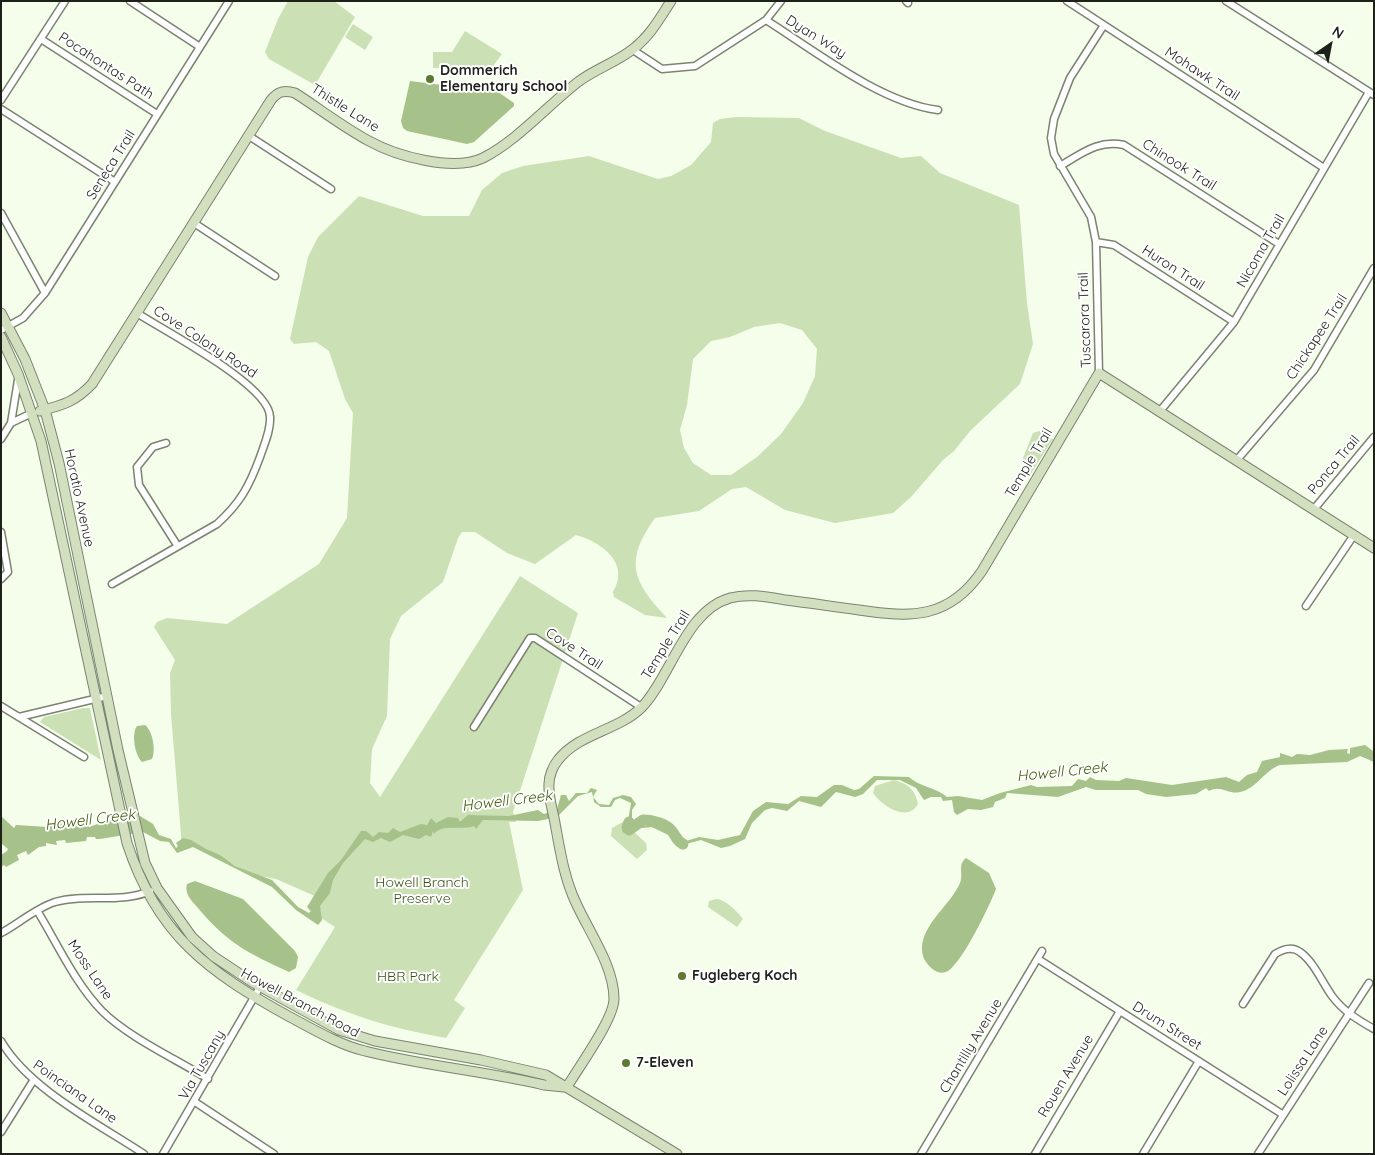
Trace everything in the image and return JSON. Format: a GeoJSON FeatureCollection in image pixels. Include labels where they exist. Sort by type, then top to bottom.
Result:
{"type":"FeatureCollection","features":[{"type":"Feature","properties":{"kind":"street"},"geometry":{"type":"LineString","coordinates":[[1,100],[65,1]]}},
{"type":"Feature","properties":{"kind":"street"},"geometry":{"type":"LineString","coordinates":[[130,1],[200,47]]}},
{"type":"Feature","properties":{"kind":"street","name":"Seneca Trail"},"geometry":{"type":"LineString","coordinates":[[5,328],[30,311],[45,293],[229,1]]}},
{"type":"Feature","properties":{"kind":"street","name":"Thistle Lane"},"geometry":{"type":"LineString","coordinates":[[11,423],[32,413],[79,398],[92,384],[274,95],[289,91],[370,142],[400,153],[437,162],[455,164],[481,159],[500,147],[585,77],[633,50],[651,31],[671,1]]}},
{"type":"Feature","properties":{"kind":"street"},"geometry":{"type":"LineString","coordinates":[[766,20],[781,1]]}},
{"type":"Feature","properties":{"kind":"street","name":"Mohawk Trail"},"geometry":{"type":"LineString","coordinates":[[1067,1],[1324,168]]}},
{"type":"Feature","properties":{"kind":"street"},"geometry":{"type":"LineString","coordinates":[[1226,1],[1372,94]]}},
{"type":"Feature","properties":{"kind":"street","name":"Dyan Way"},"geometry":{"type":"LineString","coordinates":[[633,50],[662,69],[695,66],[766,20],[874,88],[923,109],[938,110]]}},
{"type":"Feature","properties":{"kind":"street","name":"Tuscarora Trail"},"geometry":{"type":"LineString","coordinates":[[1104,25],[1070,78],[1054,119],[1050,138],[1054,154],[1060,166],[1091,217],[1096,242],[1099,373],[1374,548]]}},
{"type":"Feature","properties":{"kind":"street","name":"Pocahontas Path"},"geometry":{"type":"LineString","coordinates":[[41,39],[157,114]]}},
{"type":"Feature","properties":{"kind":"street","name":"Nicoma Trail"},"geometry":{"type":"LineString","coordinates":[[1160,412],[1234,322],[1324,168],[1372,94]]}},
{"type":"Feature","properties":{"kind":"street"},"geometry":{"type":"LineString","coordinates":[[1,109],[115,182]]}},
{"type":"Feature","properties":{"kind":"street"},"geometry":{"type":"LineString","coordinates":[[248,136],[331,188]]}},
{"type":"Feature","properties":{"kind":"street","name":"Chinook Trail"},"geometry":{"type":"LineString","coordinates":[[1060,166],[1097,146],[1110,142],[1124,145],[1279,244]]}},
{"type":"Feature","properties":{"kind":"street"},"geometry":{"type":"LineString","coordinates":[[1,213],[45,293]]}},
{"type":"Feature","properties":{"kind":"street"},"geometry":{"type":"LineString","coordinates":[[194,223],[274,276]]}},
{"type":"Feature","properties":{"kind":"street","name":"Huron Trail"},"geometry":{"type":"LineString","coordinates":[[1096,242],[1114,245],[1234,322]]}},
{"type":"Feature","properties":{"kind":"street","name":"Chickapee Trail"},"geometry":{"type":"LineString","coordinates":[[1236,461],[1314,370],[1374,268]]}},
{"type":"Feature","properties":{"kind":"street","name":"Horatio Avenue"},"geometry":{"type":"LineString","coordinates":[[1,313],[5,328],[25,359],[44,410],[59,463],[107,696]]}},
{"type":"Feature","properties":{"kind":"street","name":"Cove Colony Road"},"geometry":{"type":"LineString","coordinates":[[112,584],[177,545],[217,524],[244,496],[267,438],[271,415],[262,396],[245,380],[137,313]]}},
{"type":"Feature","properties":{"kind":"street","name":"Horatio Avenue"},"geometry":{"type":"LineString","coordinates":[[1,337],[18,374],[41,441],[94,699]]}},
{"type":"Feature","properties":{"kind":"street","name":"Temple Trail"},"geometry":{"type":"LineString","coordinates":[[567,1087],[610,1017],[614,1000],[605,965],[568,882],[554,820],[549,780],[559,758],[580,742],[623,720],[641,707],[698,619],[707,610],[724,600],[740,596],[761,596],[907,616],[936,610],[960,596],[982,571],[1099,373]]}},
{"type":"Feature","properties":{"kind":"street"},"geometry":{"type":"LineString","coordinates":[[1,439],[11,423],[18,391],[18,374]]}},
{"type":"Feature","properties":{"kind":"street","name":"Ponca Trail"},"geometry":{"type":"LineString","coordinates":[[1314,509],[1373,440]]}},
{"type":"Feature","properties":{"kind":"street"},"geometry":{"type":"LineString","coordinates":[[166,444],[153,448],[137,467],[139,485],[177,545]]}},
{"type":"Feature","properties":{"kind":"street"},"geometry":{"type":"LineString","coordinates":[[1,532],[8,572],[1,579]]}},
{"type":"Feature","properties":{"kind":"street"},"geometry":{"type":"LineString","coordinates":[[1306,606],[1354,535]]}},
{"type":"Feature","properties":{"kind":"street"},"geometry":{"type":"LineString","coordinates":[[65,556],[77,554]]}},
{"type":"Feature","properties":{"kind":"street","name":"Cove Trail"},"geometry":{"type":"LineString","coordinates":[[474,727],[530,638],[536,638],[641,707]]}},
{"type":"Feature","properties":{"kind":"street"},"geometry":{"type":"LineString","coordinates":[[20,717],[107,696]]}},
{"type":"Feature","properties":{"kind":"street","name":"Howell Branch Road"},"geometry":{"type":"LineString","coordinates":[[107,696],[132,813],[145,863],[157,888],[192,938],[213,956],[260,987],[339,1030],[374,1041],[520,1068],[546,1075],[677,1154]]}},
{"type":"Feature","properties":{"kind":"street","name":"Howell Branch Road"},"geometry":{"type":"LineString","coordinates":[[94,699],[127,843],[146,893],[183,944],[228,981],[334,1040],[364,1051],[468,1069],[544,1085],[567,1087]]}},
{"type":"Feature","properties":{"kind":"street"},"geometry":{"type":"LineString","coordinates":[[1,706],[84,756]]}},
{"type":"Feature","properties":{"kind":"street"},"geometry":{"type":"LineString","coordinates":[[1,933],[54,903],[74,899],[138,896],[157,888]]}},
{"type":"Feature","properties":{"kind":"street","name":"Moss Lane"},"geometry":{"type":"LineString","coordinates":[[38,912],[87,994],[103,1012],[119,1025],[208,1079]]}},
{"type":"Feature","properties":{"kind":"street"},"geometry":{"type":"LineString","coordinates":[[1243,1004],[1275,954],[1282,949],[1292,949],[1300,951],[1333,997],[1349,1014],[1374,1029]]}},
{"type":"Feature","properties":{"kind":"street","name":"Chantilly Avenue"},"geometry":{"type":"LineString","coordinates":[[921,1154],[1042,951]]}},
{"type":"Feature","properties":{"kind":"street","name":"Drum Street"},"geometry":{"type":"LineString","coordinates":[[1038,959],[1282,1114]]}},
{"type":"Feature","properties":{"kind":"street","name":"Lolissa Lane"},"geometry":{"type":"LineString","coordinates":[[1258,1154],[1282,1114],[1297,1096],[1369,983]]}},
{"type":"Feature","properties":{"kind":"street","name":"Via Tuscany"},"geometry":{"type":"LineString","coordinates":[[163,1154],[195,1102],[260,987]]}},
{"type":"Feature","properties":{"kind":"street","name":"Rouen Avenue"},"geometry":{"type":"LineString","coordinates":[[1035,1154],[1120,1011]]}},
{"type":"Feature","properties":{"kind":"street","name":"Poinciana Lane"},"geometry":{"type":"LineString","coordinates":[[1,1041],[17,1065],[33,1081],[144,1154]]}},
{"type":"Feature","properties":{"kind":"street"},"geometry":{"type":"LineString","coordinates":[[1144,1154],[1199,1061]]}},
{"type":"Feature","properties":{"kind":"street"},"geometry":{"type":"LineString","coordinates":[[1,1132],[33,1081]]}},
{"type":"Feature","properties":{"kind":"street"},"geometry":{"type":"LineString","coordinates":[[195,1102],[274,1154]]}},
{"type":"Feature","properties":{"kind":"green space"},"geometry":{"type":"Polygon","coordinates":[[[288,1],[334,1],[355,17],[315,85],[269,59],[265,52],[278,19],[288,1]]]}},
{"type":"Feature","properties":{"kind":"green space"},"geometry":{"type":"Polygon","coordinates":[[[353,24],[373,37],[365,50],[345,37],[353,24]]]}},
{"type":"Feature","properties":{"kind":"green space"},"geometry":{"type":"Polygon","coordinates":[[[465,31],[502,54],[491,69],[433,68],[433,52],[452,52],[465,31]]]}},
{"type":"Feature","properties":{"kind":"green space"},"geometry":{"type":"Polygon","coordinates":[[[736,117],[799,118],[825,131],[901,158],[921,156],[940,173],[1019,205],[1027,303],[1033,344],[1020,384],[970,431],[911,497],[893,513],[835,523],[785,510],[746,487],[732,489],[699,511],[655,518],[645,533],[639,547],[636,570],[646,593],[667,618],[645,615],[614,597],[613,592],[618,582],[616,563],[603,548],[586,538],[576,535],[535,564],[507,553],[475,532],[462,532],[458,538],[443,582],[401,616],[390,639],[387,716],[372,749],[370,783],[380,797],[520,576],[578,613],[513,812],[516,822],[509,822],[523,890],[454,1000],[465,1008],[446,1038],[369,1020],[314,999],[296,990],[335,927],[309,910],[317,897],[276,879],[251,874],[196,845],[182,846],[171,714],[170,673],[175,660],[154,627],[157,622],[167,618],[227,624],[319,564],[347,518],[353,413],[345,399],[329,351],[316,342],[294,344],[290,339],[308,257],[318,237],[359,196],[423,216],[469,216],[482,190],[502,173],[523,166],[589,156],[658,179],[671,176],[691,165],[711,142],[713,123],[720,119],[736,117]],[[780,323],[754,327],[730,337],[711,341],[693,359],[687,405],[680,430],[684,448],[693,463],[711,475],[731,475],[757,457],[781,434],[803,403],[815,376],[817,349],[802,330],[780,323]]]}},
{"type":"Feature","properties":{"kind":"green space"},"geometry":{"type":"Polygon","coordinates":[[[1039,431],[1053,439],[1030,475],[1023,458],[1033,433],[1039,431]]]}},
{"type":"Feature","properties":{"kind":"green space"},"geometry":{"type":"Polygon","coordinates":[[[90,708],[101,760],[40,722],[44,717],[90,708]]]}},
{"type":"Feature","properties":{"kind":"green space"},"geometry":{"type":"Polygon","coordinates":[[[894,780],[907,785],[913,791],[918,804],[914,810],[902,812],[895,810],[882,803],[873,793],[875,786],[894,780]]]}},
{"type":"Feature","properties":{"kind":"green space"},"geometry":{"type":"Polygon","coordinates":[[[623,822],[622,828],[627,833],[633,831],[646,843],[647,850],[637,859],[611,836],[612,828],[623,822]]]}},
{"type":"Feature","properties":{"kind":"green space"},"geometry":{"type":"Polygon","coordinates":[[[717,899],[735,909],[743,919],[737,927],[708,907],[709,901],[717,899]]]}},
{"type":"Feature","properties":{"kind":"shaded area"},"geometry":{"type":"Polygon","coordinates":[[[410,81],[498,92],[514,103],[514,106],[474,142],[467,144],[407,131],[403,128],[401,121],[410,81]]]}},
{"type":"Feature","properties":{"kind":"shaded area"},"geometry":{"type":"Polygon","coordinates":[[[145,725],[152,736],[154,751],[152,759],[142,762],[136,750],[134,734],[137,726],[145,725]]]}},
{"type":"Feature","properties":{"kind":"shaded area"},"geometry":{"type":"Polygon","coordinates":[[[1365,745],[1373,751],[1374,762],[1360,756],[1347,762],[1280,765],[1251,787],[1236,793],[1221,789],[1209,791],[1206,788],[1196,794],[1166,797],[1146,794],[1138,790],[1096,790],[1086,787],[1058,797],[1007,793],[1005,798],[995,802],[993,807],[981,810],[968,809],[957,815],[954,812],[952,800],[943,801],[941,797],[931,797],[924,800],[916,788],[900,780],[877,780],[863,794],[855,797],[836,792],[821,807],[799,801],[787,811],[772,808],[765,810],[752,823],[745,839],[730,846],[721,848],[701,840],[682,845],[672,836],[674,833],[683,842],[699,837],[718,840],[740,835],[753,811],[766,802],[788,804],[801,796],[817,797],[834,785],[842,785],[854,790],[859,789],[874,776],[909,777],[917,783],[938,791],[947,797],[958,796],[982,800],[1031,785],[1037,787],[1072,786],[1078,779],[1086,781],[1090,777],[1096,780],[1119,781],[1126,778],[1172,785],[1226,777],[1239,782],[1247,775],[1257,772],[1262,761],[1280,757],[1280,753],[1292,757],[1297,754],[1310,755],[1329,750],[1348,749],[1347,753],[1350,754],[1350,748],[1365,745]]]}},
{"type":"Feature","properties":{"kind":"shaded area"},"geometry":{"type":"Polygon","coordinates":[[[591,788],[597,790],[593,797],[592,792],[578,796],[557,817],[538,821],[483,820],[476,829],[474,826],[447,828],[434,834],[433,831],[431,837],[426,835],[419,839],[403,835],[390,842],[381,838],[373,842],[365,839],[343,863],[333,880],[330,893],[320,906],[322,920],[318,925],[296,910],[272,887],[193,847],[177,853],[169,842],[160,841],[143,832],[100,839],[87,837],[86,841],[66,843],[65,840],[56,841],[57,845],[46,843],[46,846],[39,847],[28,855],[26,851],[17,855],[19,860],[6,867],[4,865],[1,867],[1,855],[8,849],[2,844],[1,816],[14,828],[16,825],[48,827],[55,823],[79,825],[86,822],[89,827],[112,819],[140,816],[153,824],[159,835],[171,839],[176,848],[178,846],[176,843],[183,838],[191,840],[220,855],[235,866],[272,880],[298,907],[309,913],[311,911],[307,907],[328,873],[341,860],[361,831],[366,831],[373,837],[379,832],[388,833],[393,828],[400,832],[421,824],[427,825],[431,818],[436,823],[448,817],[458,818],[460,822],[468,815],[509,816],[538,810],[544,814],[557,809],[561,795],[566,795],[569,801],[576,793],[587,793],[591,788]]]}},
{"type":"Feature","properties":{"kind":"shaded area"},"geometry":{"type":"Polygon","coordinates":[[[623,795],[631,797],[636,804],[632,810],[632,821],[629,827],[633,825],[634,830],[624,833],[622,831],[623,822],[628,821],[631,803],[620,798],[615,800],[611,807],[601,807],[594,802],[593,797],[599,804],[609,805],[613,798],[623,795]]]}},
{"type":"Feature","properties":{"kind":"shaded area"},"geometry":{"type":"Polygon","coordinates":[[[966,858],[989,873],[996,889],[982,920],[961,956],[948,971],[941,973],[930,967],[924,959],[922,950],[923,940],[927,929],[952,897],[960,883],[961,867],[966,858]]]}},
{"type":"Feature","properties":{"kind":"shaded area"},"geometry":{"type":"Polygon","coordinates":[[[195,881],[243,899],[295,951],[298,957],[296,968],[289,972],[262,959],[229,939],[189,897],[186,888],[187,884],[195,881]]]}},
{"type":"Feature","properties":{"kind":"waterway","name":"Howell Creek"},"geometry":{"type":"LineString","coordinates":[[629,822],[627,827],[629,830],[643,820],[661,824],[670,829],[678,841],[683,844]]}},
{"type":"Feature","properties":{"kind":"waterway"},"geometry":{"type":"LineString","coordinates":[[632,828],[652,826],[673,836]]}},
{"type":"Feature","properties":{"kind":"place","name":"Dommerich Elementary School"},"geometry":{"type":"Point","coordinates":[430,79]}},
{"type":"Feature","properties":{"kind":"place","name":"Fugleberg Koch"},"geometry":{"type":"Point","coordinates":[682,976]}},
{"type":"Feature","properties":{"kind":"place","name":"7-Eleven"},"geometry":{"type":"Point","coordinates":[626,1063]}},
{"type":"Feature","properties":{"kind":"park label","name":"Howell Branch Preserve"},"geometry":{"type":"Point","coordinates":[422,892]}},
{"type":"Feature","properties":{"kind":"park label","name":"HBR Park"},"geometry":{"type":"Point","coordinates":[408,977]}}]}
